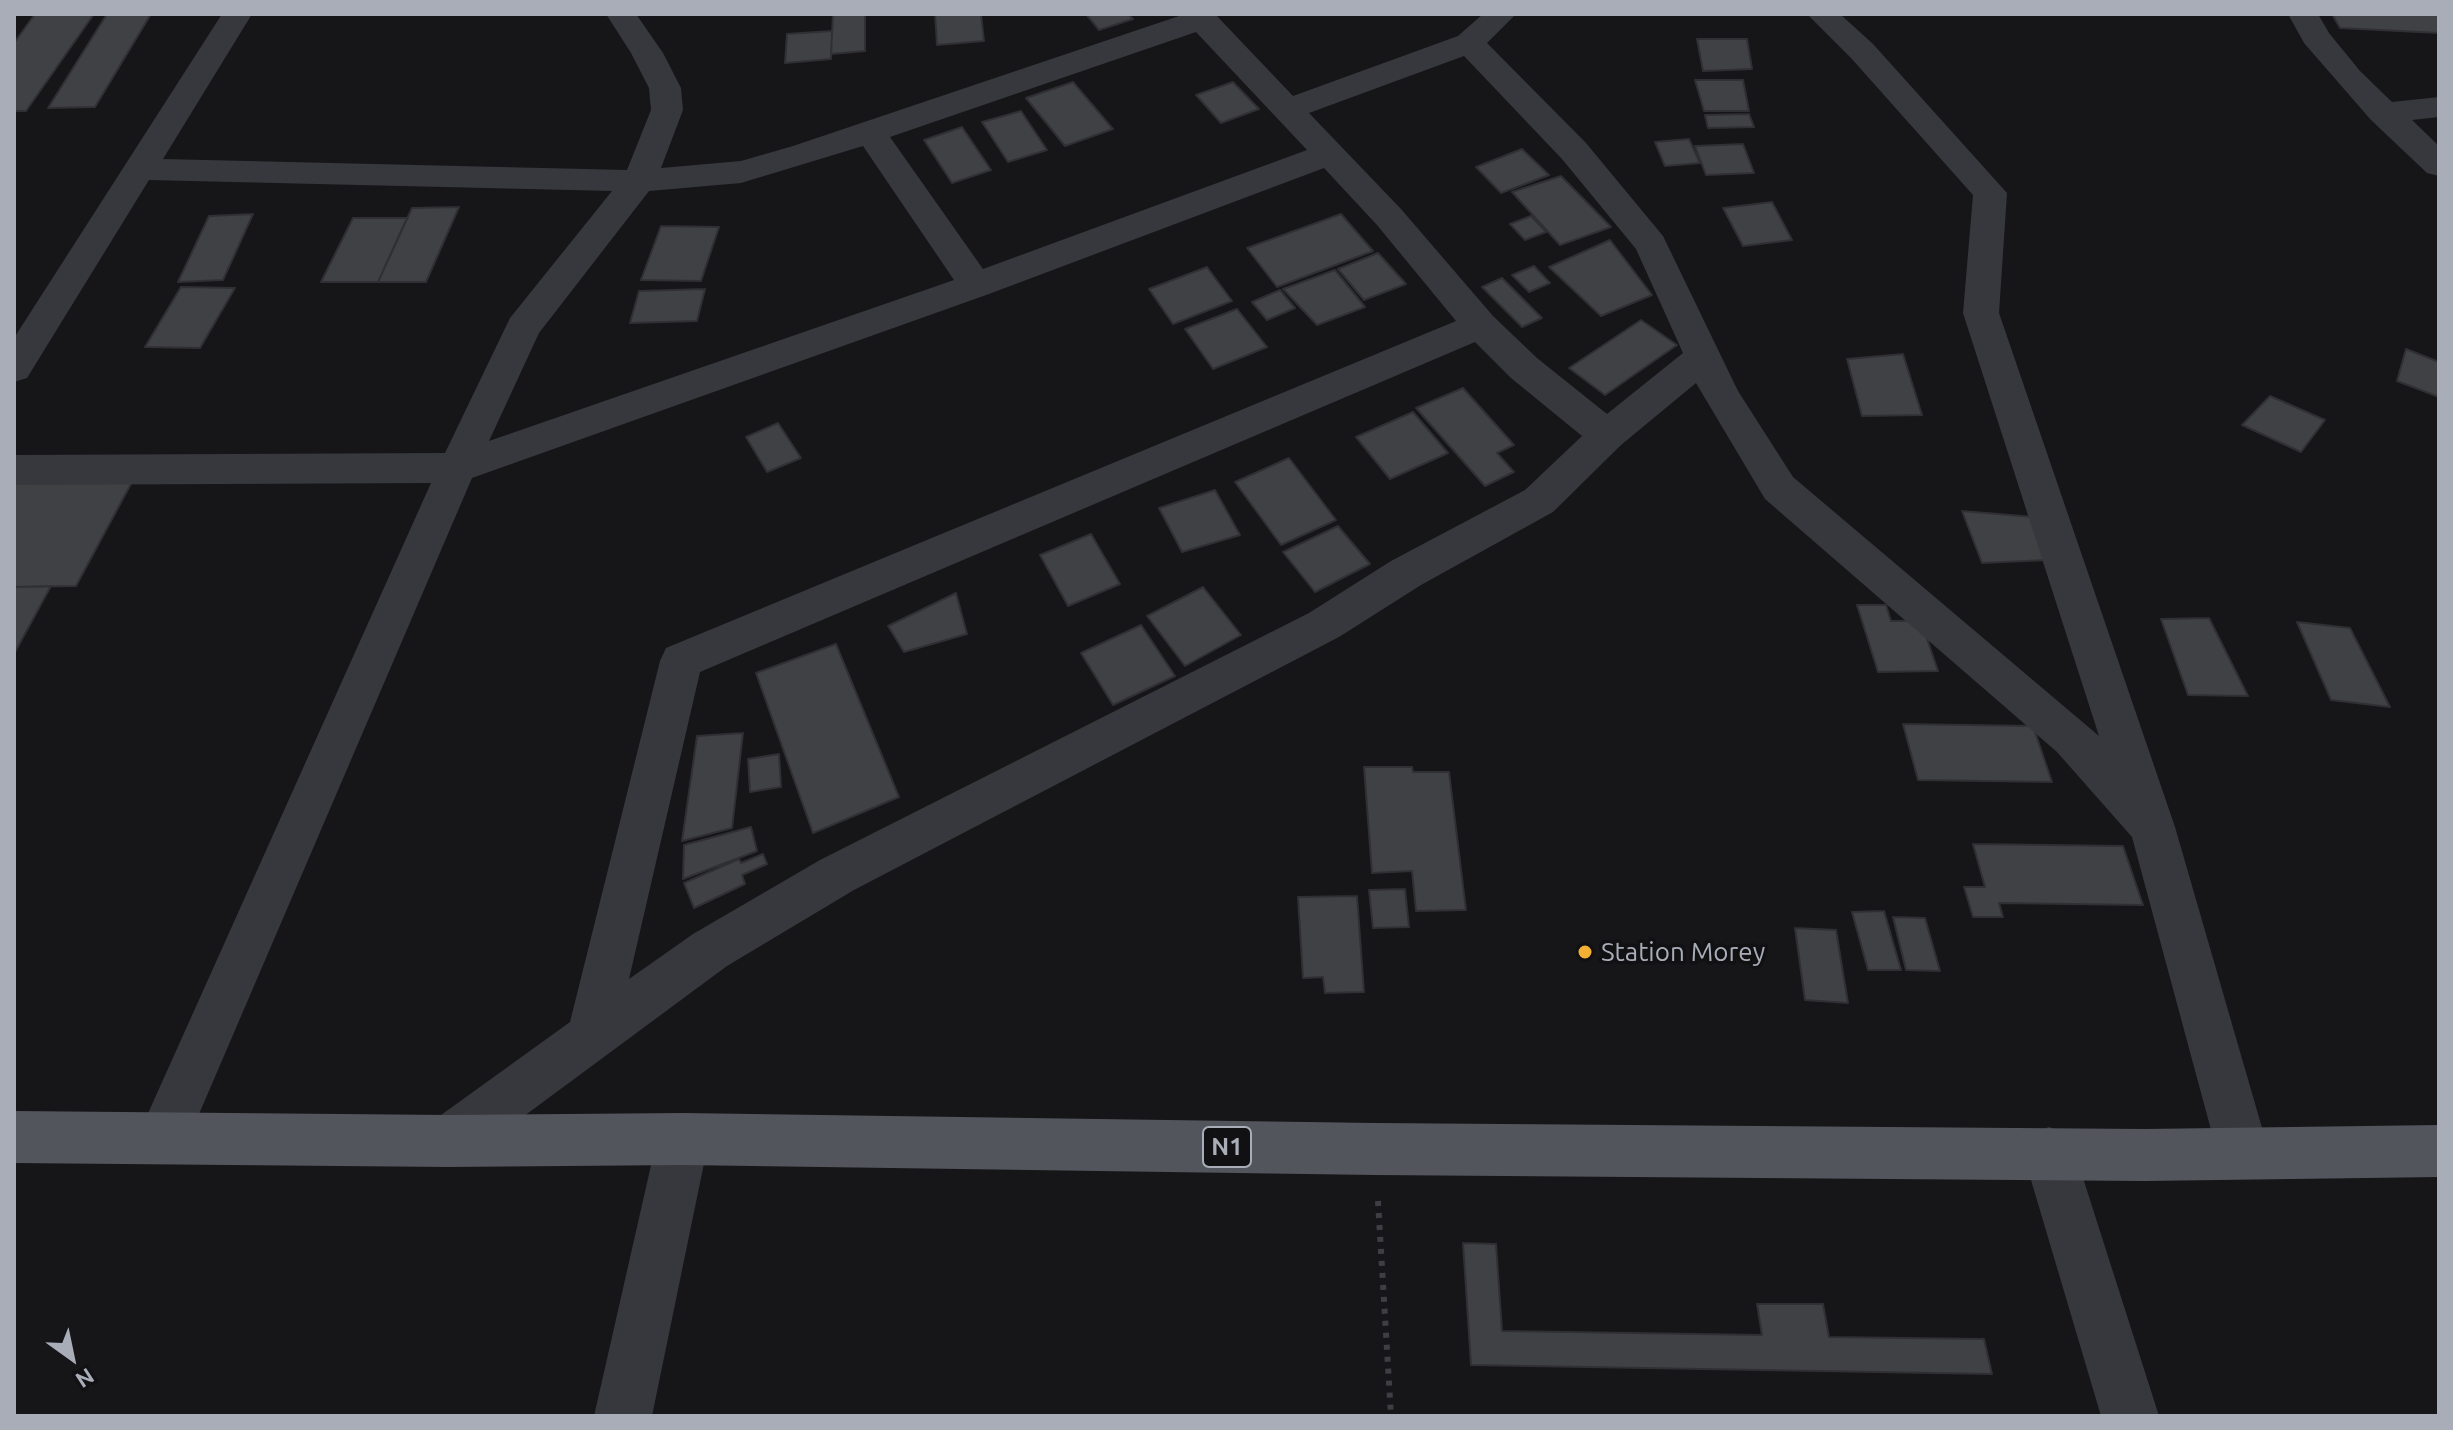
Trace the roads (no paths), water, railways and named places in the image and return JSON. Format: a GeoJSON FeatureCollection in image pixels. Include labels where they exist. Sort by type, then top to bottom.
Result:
{"type":"FeatureCollection","features":[{"type":"Feature","properties":{"kind":"main road","name":"N1"},"geometry":{"type":"LineString","coordinates":[[14,1137],[448,1141],[683,1139],[1375,1149],[2049,1153],[2439,1151]]}},
{"type":"Feature","properties":{"kind":"street"},"geometry":{"type":"LineString","coordinates":[[14,368],[237,14]]}},
{"type":"Feature","properties":{"kind":"street"},"geometry":{"type":"LineString","coordinates":[[163,1138],[457,468],[523,327],[639,181],[667,110],[665,88],[647,53],[621,14]]}},
{"type":"Feature","properties":{"kind":"street"},"geometry":{"type":"LineString","coordinates":[[1286,110],[1469,43],[1501,14]]}},
{"type":"Feature","properties":{"kind":"street"},"geometry":{"type":"LineString","coordinates":[[1822,14],[1862,51],[1990,193],[1981,313],[2152,827],[2243,1152]]}},
{"type":"Feature","properties":{"kind":"street"},"geometry":{"type":"LineString","coordinates":[[2303,14],[2332,57],[2382,113],[2439,165]]}},
{"type":"Feature","properties":{"kind":"street"},"geometry":{"type":"LineString","coordinates":[[139,169],[639,181],[741,172],[805,154],[1201,17],[1327,155],[1389,217],[1480,325],[1524,368],[1607,435]]}},
{"type":"Feature","properties":{"kind":"street"},"geometry":{"type":"LineString","coordinates":[[1469,43],[1574,151],[1651,244],[1721,396],[1779,488],[2073,738],[2152,827]]}},
{"type":"Feature","properties":{"kind":"street"},"geometry":{"type":"LineString","coordinates":[[2382,113],[2439,107]]}},
{"type":"Feature","properties":{"kind":"street"},"geometry":{"type":"LineString","coordinates":[[869,131],[976,285]]}},
{"type":"Feature","properties":{"kind":"street"},"geometry":{"type":"LineString","coordinates":[[14,470],[457,468],[976,285],[1327,155]]}},
{"type":"Feature","properties":{"kind":"street"},"geometry":{"type":"LineString","coordinates":[[591,1037],[681,661],[1480,325]]}},
{"type":"Feature","properties":{"kind":"street"},"geometry":{"type":"LineString","coordinates":[[448,1141],[710,950],[837,875],[1324,625],[1406,573],[1539,501],[1607,435],[1703,357]]}},
{"type":"Feature","properties":{"kind":"street"},"geometry":{"type":"LineString","coordinates":[[623,1416],[683,1139]]}},
{"type":"Feature","properties":{"kind":"street"},"geometry":{"type":"LineString","coordinates":[[2049,1153],[2130,1416]]}},
{"type":"Feature","properties":{"kind":"place","name":"Station Morey"},"geometry":{"type":"Point","coordinates":[1585,952]}}]}
